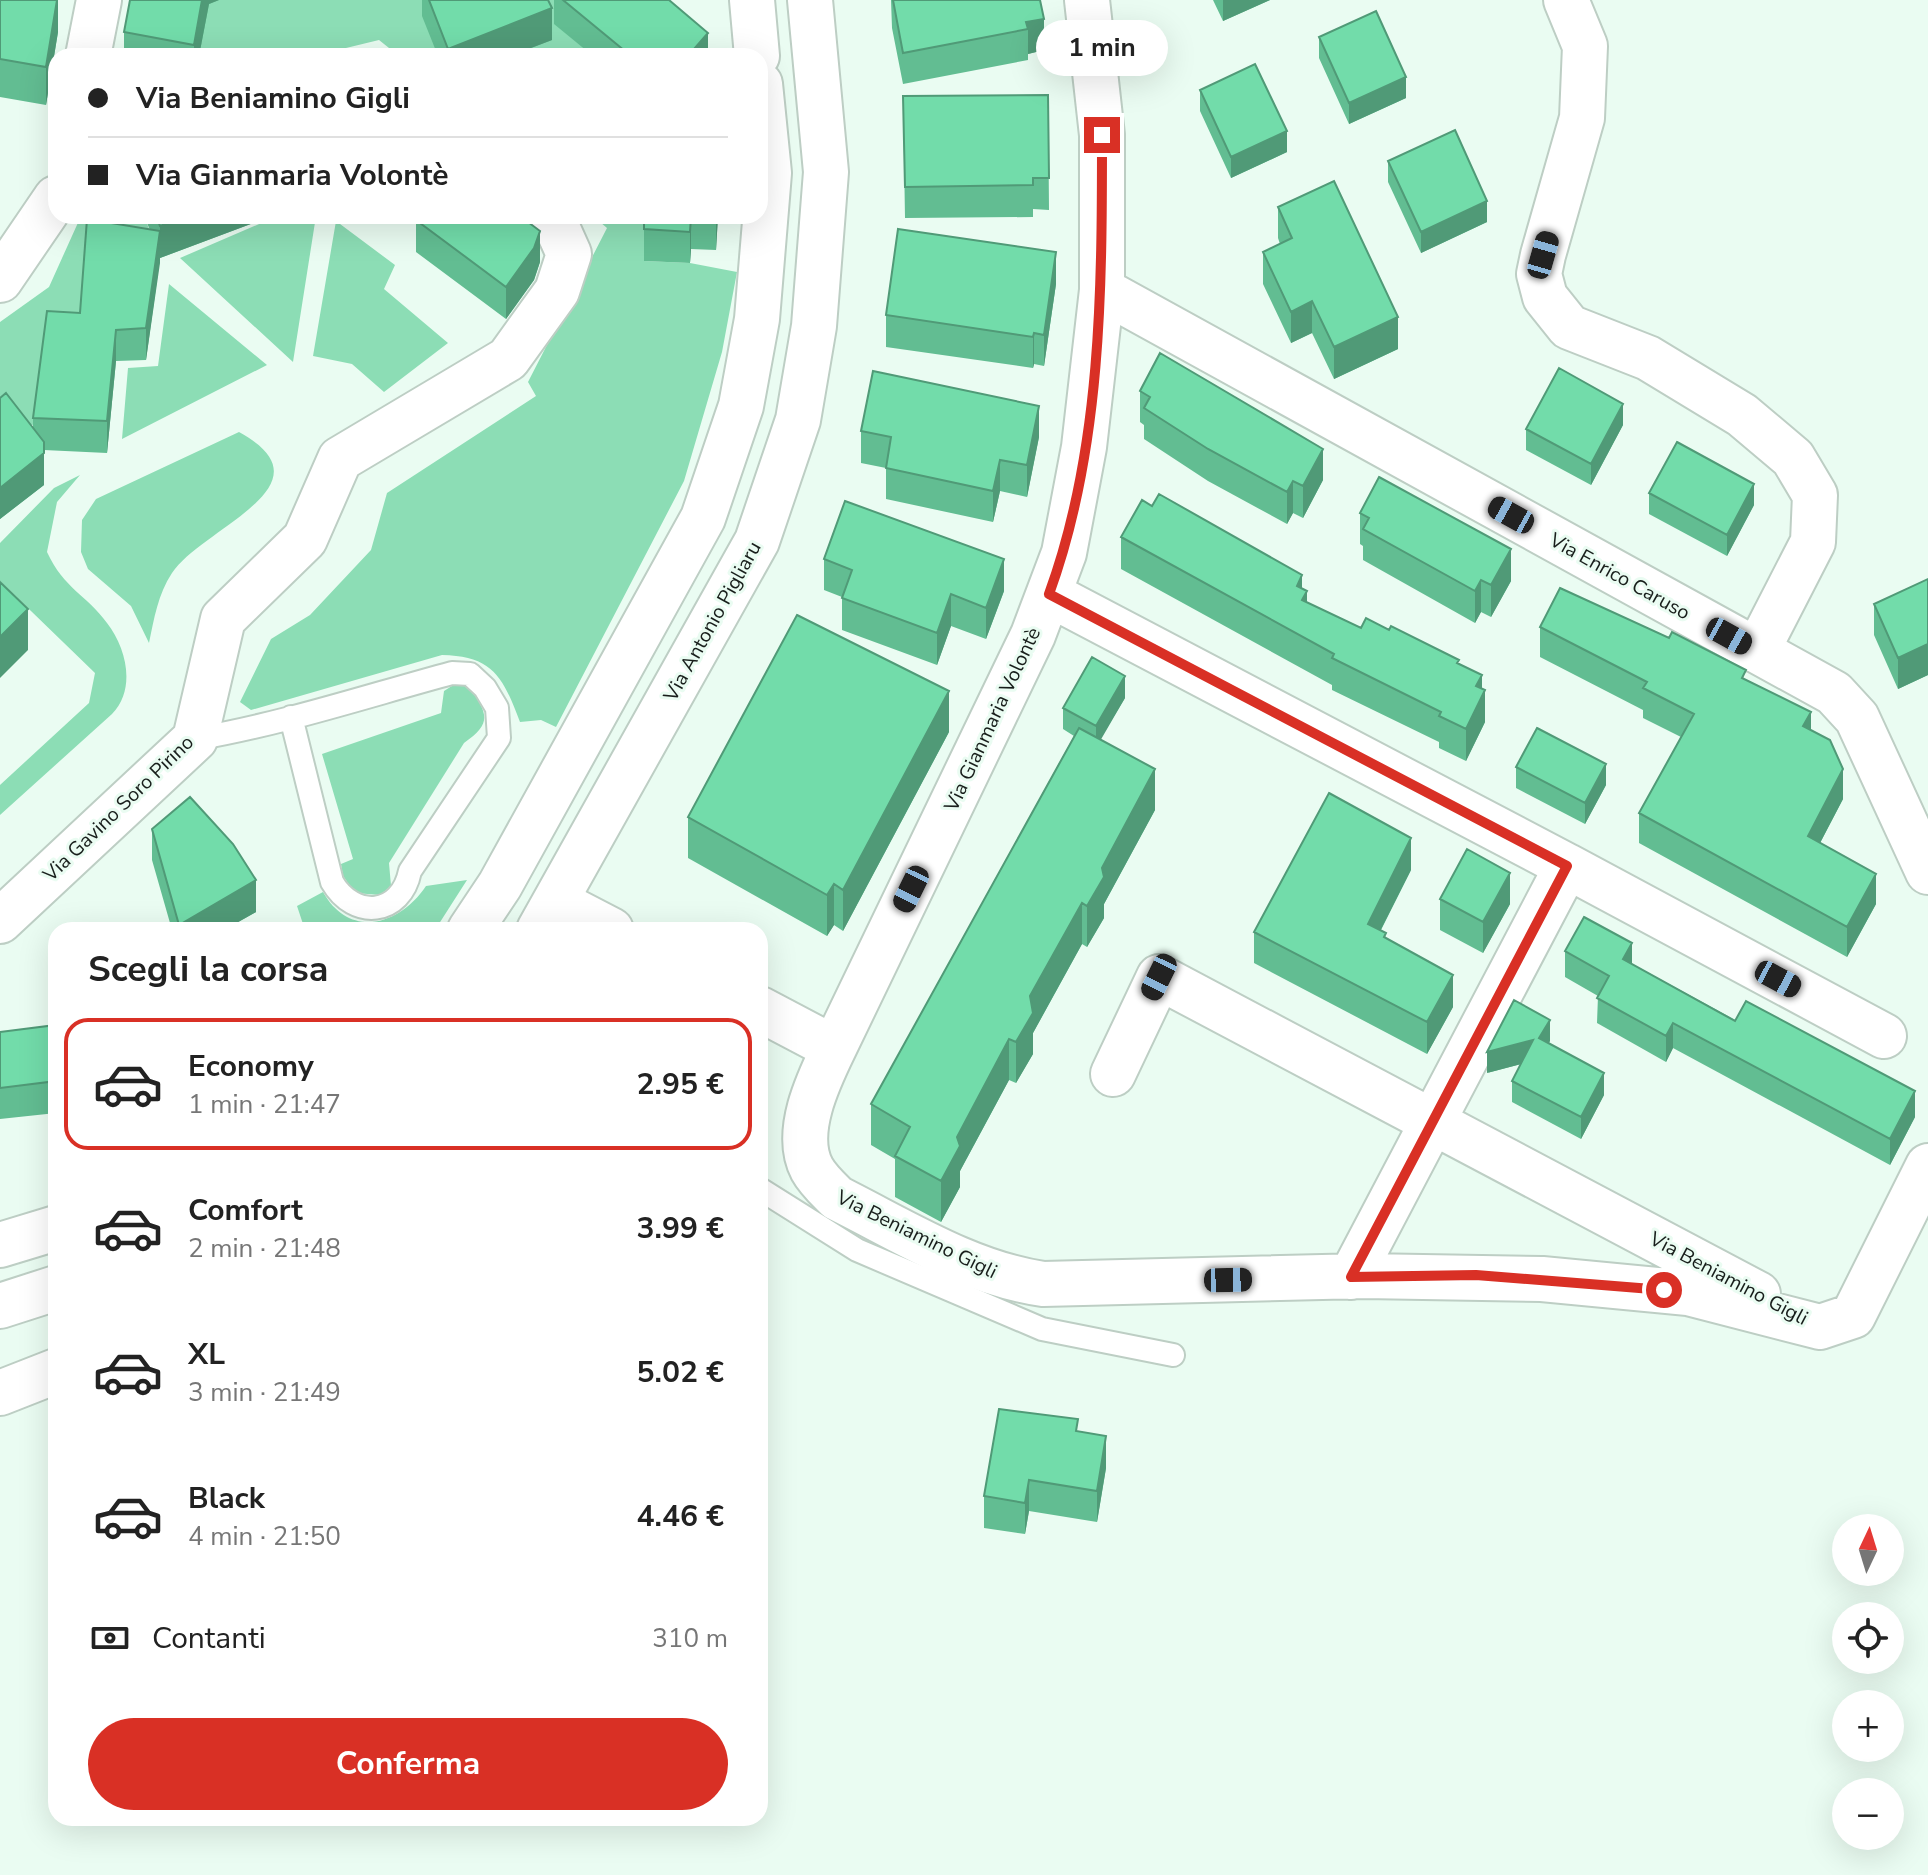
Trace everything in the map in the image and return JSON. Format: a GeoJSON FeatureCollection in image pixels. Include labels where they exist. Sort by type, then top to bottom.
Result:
{"type":"FeatureCollection","features":[{"type":"Feature","properties":{"kind":"street"},"geometry":{"type":"LineString","coordinates":[[90,48],[99,0]]}},
{"type":"Feature","properties":{"kind":"street"},"geometry":{"type":"LineString","coordinates":[[752,0],[756,48]]}},
{"type":"Feature","properties":{"kind":"street","name":"Via Antonio Pigliaru"},"geometry":{"type":"LineString","coordinates":[[548,916],[757,541],[798,420],[814,326],[826,172],[810,0]]}},
{"type":"Feature","properties":{"kind":"street","name":"Via Gianmaria Volontè"},"geometry":{"type":"LineString","coordinates":[[834,1048],[1033,635],[1064,553],[1084,447],[1102,290],[1102,135],[1087,0]]}},
{"type":"Feature","properties":{"kind":"street"},"geometry":{"type":"LineString","coordinates":[[1574,5],[1585,46],[1582,118],[1539,274],[1545,297],[1569,327],[1648,358],[1742,415],[1793,458],[1815,495],[1813,542],[1757,651]]}},
{"type":"Feature","properties":{"kind":"street"},"geometry":{"type":"LineString","coordinates":[[768,163],[768,185]]}},
{"type":"Feature","properties":{"kind":"street"},"geometry":{"type":"LineString","coordinates":[[0,280],[48,210]]}},
{"type":"Feature","properties":{"kind":"street","name":"Via Gavino Soro Pirino"},"geometry":{"type":"LineString","coordinates":[[0,921],[195,739],[223,619],[305,539],[340,459],[508,359],[557,291],[569,254],[556,224]]}},
{"type":"Feature","properties":{"kind":"street"},"geometry":{"type":"LineString","coordinates":[[475,922],[500,885],[703,518],[741,406],[757,319],[765,224]]}},
{"type":"Feature","properties":{"kind":"street","name":"Via Enrico Caruso"},"geometry":{"type":"LineString","coordinates":[[1102,290],[1834,693],[1857,718],[1928,872]]}},
{"type":"Feature","properties":{"kind":"street"},"geometry":{"type":"LineString","coordinates":[[1049,594],[1884,1036]]}},
{"type":"Feature","properties":{"kind":"street"},"geometry":{"type":"LineString","coordinates":[[1351,1277],[1567,866]]}},
{"type":"Feature","properties":{"kind":"street"},"geometry":{"type":"LineString","coordinates":[[548,916],[574,922]]}},
{"type":"Feature","properties":{"kind":"street","name":"Via Beniamino Gigli"},"geometry":{"type":"LineString","coordinates":[[1113,1074],[1159,977],[1820,1327]]}},
{"type":"Feature","properties":{"kind":"street"},"geometry":{"type":"LineString","coordinates":[[768,1015],[834,1048]]}},
{"type":"Feature","properties":{"kind":"street","name":"Via Beniamino Gigli"},"geometry":{"type":"LineString","coordinates":[[834,1048],[810,1098],[807,1146],[810,1167],[837,1198],[981,1269],[1010,1279],[1043,1284],[1476,1275],[1688,1293],[1820,1327]]}},
{"type":"Feature","properties":{"kind":"street"},"geometry":{"type":"LineString","coordinates":[[1820,1327],[1853,1316],[1928,1166]]}},
{"type":"Feature","properties":{"kind":"street"},"geometry":{"type":"LineString","coordinates":[[0,1245],[48,1230]]}},
{"type":"Feature","properties":{"kind":"street"},"geometry":{"type":"LineString","coordinates":[[0,1306],[48,1291]]}},
{"type":"Feature","properties":{"kind":"street"},"geometry":{"type":"LineString","coordinates":[[0,1393],[48,1374]]}},
{"type":"Feature","properties":{"kind":"lane"},"geometry":{"type":"LineString","coordinates":[[195,739],[291,717],[452,673],[470,674],[485,688],[497,708],[499,738],[410,871],[407,888],[396,901],[379,907],[358,906],[341,898],[291,717]]}},
{"type":"Feature","properties":{"kind":"lane"},"geometry":{"type":"LineString","coordinates":[[768,1194],[857,1250],[1042,1329],[1173,1355]]}},
{"type":"Feature","properties":{"kind":"green space"},"geometry":{"type":"Polygon","coordinates":[[[208,0],[574,0],[590,48],[389,48],[379,40],[346,48],[200,48],[208,0]]]}},
{"type":"Feature","properties":{"kind":"green space"},"geometry":{"type":"Polygon","coordinates":[[[77,224],[147,224],[153,239],[80,345],[36,425],[7,424],[0,428],[0,322],[49,287],[77,224]]]}},
{"type":"Feature","properties":{"kind":"green space"},"geometry":{"type":"Polygon","coordinates":[[[259,224],[315,224],[293,362],[180,258],[259,224]]]}},
{"type":"Feature","properties":{"kind":"green space"},"geometry":{"type":"Polygon","coordinates":[[[335,224],[340,224],[395,265],[384,289],[448,343],[384,392],[352,364],[313,356],[335,224]]]}},
{"type":"Feature","properties":{"kind":"green space"},"geometry":{"type":"Polygon","coordinates":[[[602,224],[646,224],[644,261],[690,263],[737,272],[722,352],[684,481],[556,727],[541,720],[520,722],[508,693],[494,672],[485,665],[459,656],[442,655],[251,710],[240,702],[271,639],[310,615],[371,550],[387,493],[536,396],[528,382],[607,228],[602,224]]]}},
{"type":"Feature","properties":{"kind":"green space"},"geometry":{"type":"Polygon","coordinates":[[[169,284],[267,365],[122,439],[128,368],[158,366],[169,284]]]}},
{"type":"Feature","properties":{"kind":"green space"},"geometry":{"type":"Polygon","coordinates":[[[239,432],[265,451],[274,470],[269,488],[254,505],[188,556],[172,573],[160,598],[149,643],[131,606],[88,569],[81,552],[82,520],[96,499],[239,432]]]}},
{"type":"Feature","properties":{"kind":"green space"},"geometry":{"type":"Polygon","coordinates":[[[80,475],[57,502],[47,552],[61,575],[99,613],[114,633],[126,669],[124,693],[112,714],[0,815],[0,785],[89,703],[95,673],[0,581],[0,543],[54,488],[80,475]]]}},
{"type":"Feature","properties":{"kind":"green space"},"geometry":{"type":"Polygon","coordinates":[[[455,684],[470,687],[481,705],[483,724],[464,743],[389,863],[391,886],[380,895],[355,893],[343,876],[341,864],[353,859],[322,754],[441,713],[444,691],[455,684]]]}},
{"type":"Feature","properties":{"kind":"green space"},"geometry":{"type":"Polygon","coordinates":[[[467,880],[440,922],[375,922],[403,910],[426,886],[467,880]]]}},
{"type":"Feature","properties":{"kind":"green space"},"geometry":{"type":"Polygon","coordinates":[[[323,892],[334,907],[347,917],[375,922],[302,922],[297,906],[323,892]]]}},
{"type":"Feature","properties":{"kind":"building"},"geometry":{"type":"Polygon","coordinates":[[[0,0],[57,0],[46,67],[0,59],[0,0]]]}},
{"type":"Feature","properties":{"kind":"building"},"geometry":{"type":"Polygon","coordinates":[[[130,0],[202,0],[194,45],[124,32],[130,0]]]}},
{"type":"Feature","properties":{"kind":"building"},"geometry":{"type":"Polygon","coordinates":[[[429,0],[548,0],[552,8],[451,48],[448,48],[429,0]]]}},
{"type":"Feature","properties":{"kind":"building"},"geometry":{"type":"Polygon","coordinates":[[[563,0],[669,0],[708,33],[695,48],[621,48],[563,0]]]}},
{"type":"Feature","properties":{"kind":"building"},"geometry":{"type":"Polygon","coordinates":[[[893,0],[1040,0],[1044,19],[1026,22],[1028,29],[903,53],[893,0]]]}},
{"type":"Feature","properties":{"kind":"building"},"geometry":{"type":"Polygon","coordinates":[[[1376,11],[1406,77],[1349,103],[1319,37],[1376,11]]]}},
{"type":"Feature","properties":{"kind":"building"},"geometry":{"type":"Polygon","coordinates":[[[1255,64],[1287,131],[1231,157],[1200,90],[1255,64]]]}},
{"type":"Feature","properties":{"kind":"building"},"geometry":{"type":"Polygon","coordinates":[[[1048,95],[1049,178],[1033,178],[1033,185],[905,187],[903,96],[1048,95]]]}},
{"type":"Feature","properties":{"kind":"building"},"geometry":{"type":"Polygon","coordinates":[[[1455,130],[1487,201],[1421,232],[1388,161],[1455,130]]]}},
{"type":"Feature","properties":{"kind":"building"},"geometry":{"type":"Polygon","coordinates":[[[1334,181],[1398,317],[1334,347],[1312,301],[1291,312],[1263,252],[1292,238],[1278,207],[1334,181]]]}},
{"type":"Feature","properties":{"kind":"building"},"geometry":{"type":"Polygon","coordinates":[[[87,224],[117,224],[160,231],[146,328],[116,330],[107,421],[33,418],[47,311],[80,313],[87,224]]]}},
{"type":"Feature","properties":{"kind":"building"},"geometry":{"type":"Polygon","coordinates":[[[421,224],[531,224],[540,231],[534,248],[506,287],[421,224]]]}},
{"type":"Feature","properties":{"kind":"building"},"geometry":{"type":"Polygon","coordinates":[[[644,224],[691,224],[690,232],[644,229],[644,224]]]}},
{"type":"Feature","properties":{"kind":"building"},"geometry":{"type":"Polygon","coordinates":[[[898,229],[1056,252],[1044,335],[1034,333],[1033,337],[886,315],[898,229]]]}},
{"type":"Feature","properties":{"kind":"building"},"geometry":{"type":"Polygon","coordinates":[[[1160,353],[1323,449],[1303,486],[1293,481],[1287,492],[1208,449],[1144,408],[1150,397],[1140,391],[1160,353]]]}},
{"type":"Feature","properties":{"kind":"building"},"geometry":{"type":"Polygon","coordinates":[[[1559,368],[1623,404],[1591,464],[1526,429],[1559,368]]]}},
{"type":"Feature","properties":{"kind":"building"},"geometry":{"type":"Polygon","coordinates":[[[873,371],[1039,406],[1027,465],[1000,460],[993,491],[886,468],[891,437],[861,431],[873,371]]]}},
{"type":"Feature","properties":{"kind":"building"},"geometry":{"type":"Polygon","coordinates":[[[6,393],[44,442],[44,453],[0,488],[0,398],[6,393]]]}},
{"type":"Feature","properties":{"kind":"building"},"geometry":{"type":"Polygon","coordinates":[[[1677,442],[1754,484],[1727,535],[1649,493],[1677,442]]]}},
{"type":"Feature","properties":{"kind":"building"},"geometry":{"type":"Polygon","coordinates":[[[1379,477],[1511,549],[1491,585],[1481,580],[1475,591],[1363,529],[1369,518],[1360,513],[1379,477]]]}},
{"type":"Feature","properties":{"kind":"building"},"geometry":{"type":"Polygon","coordinates":[[[1159,494],[1302,575],[1297,586],[1307,591],[1302,600],[1361,628],[1366,618],[1389,630],[1391,626],[1482,675],[1476,686],[1485,690],[1466,729],[1439,716],[1441,712],[1332,658],[1334,654],[1121,537],[1142,500],[1152,506],[1159,494]]]}},
{"type":"Feature","properties":{"kind":"building"},"geometry":{"type":"Polygon","coordinates":[[[845,501],[1004,559],[986,608],[951,594],[937,633],[842,598],[852,570],[824,559],[845,501]]]}},
{"type":"Feature","properties":{"kind":"building"},"geometry":{"type":"Polygon","coordinates":[[[1928,579],[1928,644],[1898,658],[1874,604],[1928,579]]]}},
{"type":"Feature","properties":{"kind":"building"},"geometry":{"type":"Polygon","coordinates":[[[0,582],[28,609],[0,637],[0,582]]]}},
{"type":"Feature","properties":{"kind":"building"},"geometry":{"type":"Polygon","coordinates":[[[1560,588],[1669,638],[1672,632],[1746,670],[1742,678],[1811,712],[1803,726],[1830,740],[1843,769],[1808,836],[1876,874],[1847,927],[1639,813],[1694,714],[1643,688],[1647,682],[1540,627],[1560,588]]]}},
{"type":"Feature","properties":{"kind":"building"},"geometry":{"type":"Polygon","coordinates":[[[797,615],[949,691],[843,890],[834,884],[827,895],[688,817],[797,615]]]}},
{"type":"Feature","properties":{"kind":"building"},"geometry":{"type":"Polygon","coordinates":[[[1092,657],[1125,676],[1096,726],[1063,708],[1092,657]]]}},
{"type":"Feature","properties":{"kind":"building"},"geometry":{"type":"Polygon","coordinates":[[[1079,728],[1155,769],[1102,868],[1104,877],[1087,906],[1082,903],[1030,996],[1033,1013],[1016,1042],[1009,1039],[957,1137],[960,1146],[941,1181],[895,1156],[910,1127],[871,1104],[1079,728]]]}},
{"type":"Feature","properties":{"kind":"building"},"geometry":{"type":"Polygon","coordinates":[[[1537,728],[1606,764],[1585,803],[1516,767],[1537,728]]]}},
{"type":"Feature","properties":{"kind":"building"},"geometry":{"type":"Polygon","coordinates":[[[1329,793],[1411,838],[1368,924],[1386,933],[1384,937],[1453,975],[1427,1022],[1254,932],[1329,793]]]}},
{"type":"Feature","properties":{"kind":"building"},"geometry":{"type":"Polygon","coordinates":[[[190,797],[233,844],[256,880],[184,922],[178,922],[152,829],[190,797]]]}},
{"type":"Feature","properties":{"kind":"building"},"geometry":{"type":"Polygon","coordinates":[[[1467,849],[1510,873],[1483,922],[1440,899],[1467,849]]]}},
{"type":"Feature","properties":{"kind":"building"},"geometry":{"type":"Polygon","coordinates":[[[1584,917],[1632,943],[1623,959],[1735,1021],[1746,1001],[1915,1091],[1890,1139],[1673,1023],[1666,1036],[1597,998],[1609,976],[1565,951],[1584,917]]]}},
{"type":"Feature","properties":{"kind":"building"},"geometry":{"type":"Polygon","coordinates":[[[1514,1000],[1550,1020],[1539,1038],[1604,1073],[1581,1117],[1512,1081],[1533,1040],[1487,1052],[1514,1000]]]}},
{"type":"Feature","properties":{"kind":"building"},"geometry":{"type":"Polygon","coordinates":[[[48,1026],[48,1082],[0,1088],[0,1032],[48,1026]]]}},
{"type":"Feature","properties":{"kind":"building"},"geometry":{"type":"Polygon","coordinates":[[[999,1409],[1078,1419],[1076,1431],[1106,1436],[1097,1491],[1029,1480],[1025,1503],[984,1496],[999,1409]]]}},
{"type":"Feature","properties":{"kind":"route"},"geometry":{"type":"LineString","coordinates":[[1102,135],[1102,290],[1088,415],[1064,553],[1049,594],[1567,866],[1351,1277],[1476,1275],[1664,1290]]}}]}
